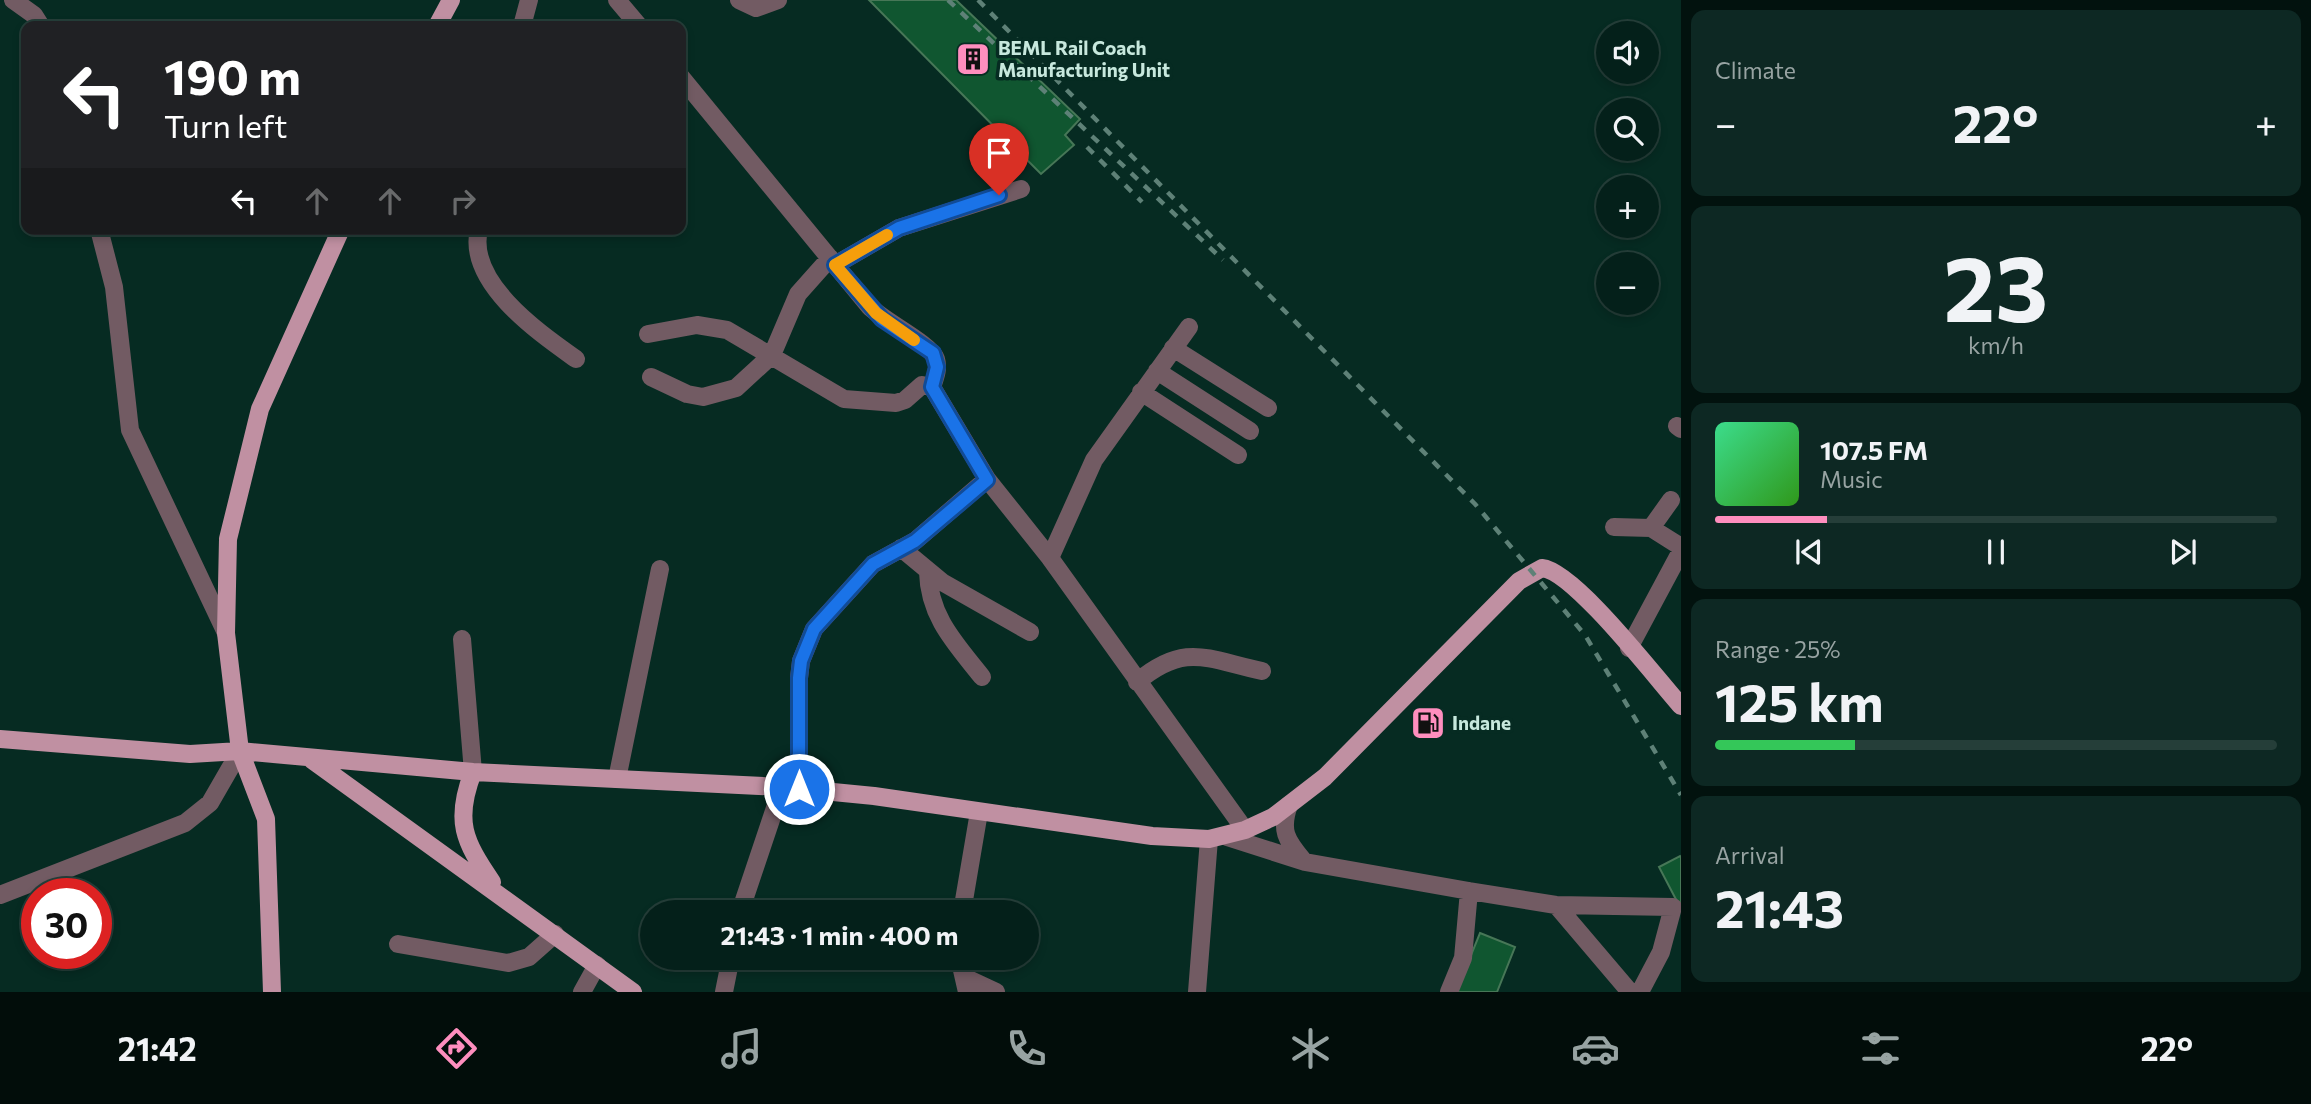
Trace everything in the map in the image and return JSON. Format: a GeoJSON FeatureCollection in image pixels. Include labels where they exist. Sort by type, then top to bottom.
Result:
{"type":"FeatureCollection","features":[{"type":"Feature","properties":{"kind":"main road"},"geometry":{"type":"LineString","coordinates":[[440,21],[452,0]]}},
{"type":"Feature","properties":{"kind":"main road"},"geometry":{"type":"LineString","coordinates":[[272,992],[266,819],[240,751],[236,699],[226,633],[228,539],[260,409],[338,235]]}},
{"type":"Feature","properties":{"kind":"main road"},"geometry":{"type":"LineString","coordinates":[[0,739],[190,754],[240,751],[472,772],[791,788],[1152,836],[1218,838],[1245,830],[1289,805],[1325,777],[1519,582],[1533,571],[1542,568],[1560,573],[1596,607],[1681,706]]}},
{"type":"Feature","properties":{"kind":"main road"},"geometry":{"type":"LineString","coordinates":[[190,754],[223,740],[230,728],[236,699]]}},
{"type":"Feature","properties":{"kind":"main road"},"geometry":{"type":"LineString","coordinates":[[311,759],[633,992]]}},
{"type":"Feature","properties":{"kind":"main road"},"geometry":{"type":"LineString","coordinates":[[472,772],[463,804],[467,847],[500,894]]}},
{"type":"Feature","properties":{"kind":"street"},"geometry":{"type":"LineString","coordinates":[[13,0],[37,14]]}},
{"type":"Feature","properties":{"kind":"street"},"geometry":{"type":"LineString","coordinates":[[523,21],[529,0]]}},
{"type":"Feature","properties":{"kind":"street"},"geometry":{"type":"LineString","coordinates":[[617,0],[635,21]]}},
{"type":"Feature","properties":{"kind":"street"},"geometry":{"type":"LineString","coordinates":[[739,0],[756,8],[778,0]]}},
{"type":"Feature","properties":{"kind":"street"},"geometry":{"type":"LineString","coordinates":[[686,83],[882,319],[933,353],[937,367],[932,387],[987,480],[1050,558],[1245,830]]}},
{"type":"Feature","properties":{"kind":"street"},"geometry":{"type":"LineString","coordinates":[[651,377],[687,394],[703,397],[719,395],[744,383],[772,355],[798,294],[833,261],[899,228],[1021,188]]}},
{"type":"Feature","properties":{"kind":"street"},"geometry":{"type":"LineString","coordinates":[[101,235],[114,287],[130,430],[226,633]]}},
{"type":"Feature","properties":{"kind":"street"},"geometry":{"type":"LineString","coordinates":[[478,235],[478,258],[502,295],[522,317],[576,359]]}},
{"type":"Feature","properties":{"kind":"street"},"geometry":{"type":"LineString","coordinates":[[648,334],[682,327],[713,326],[745,338],[844,399],[896,403],[905,400],[922,386],[932,387]]}},
{"type":"Feature","properties":{"kind":"street"},"geometry":{"type":"LineString","coordinates":[[1050,558],[1084,477],[1189,327]]}},
{"type":"Feature","properties":{"kind":"street"},"geometry":{"type":"LineString","coordinates":[[1173,348],[1268,408]]}},
{"type":"Feature","properties":{"kind":"street"},"geometry":{"type":"LineString","coordinates":[[1157,371],[1250,431]]}},
{"type":"Feature","properties":{"kind":"street"},"geometry":{"type":"LineString","coordinates":[[1141,392],[1238,455]]}},
{"type":"Feature","properties":{"kind":"street"},"geometry":{"type":"LineString","coordinates":[[745,900],[791,788],[799,678],[806,643],[822,618],[873,564],[922,536],[987,480]]}},
{"type":"Feature","properties":{"kind":"street"},"geometry":{"type":"LineString","coordinates":[[1651,528],[1671,500]]}},
{"type":"Feature","properties":{"kind":"street"},"geometry":{"type":"LineString","coordinates":[[1614,527],[1651,528],[1681,549],[1629,648]]}},
{"type":"Feature","properties":{"kind":"street"},"geometry":{"type":"LineString","coordinates":[[901,548],[928,572],[1030,632]]}},
{"type":"Feature","properties":{"kind":"street"},"geometry":{"type":"LineString","coordinates":[[617,779],[660,569]]}},
{"type":"Feature","properties":{"kind":"street"},"geometry":{"type":"LineString","coordinates":[[928,572],[928,587],[937,618],[982,677]]}},
{"type":"Feature","properties":{"kind":"street"},"geometry":{"type":"LineString","coordinates":[[462,639],[472,772]]}},
{"type":"Feature","properties":{"kind":"street"},"geometry":{"type":"LineString","coordinates":[[1137,682],[1165,661],[1184,656],[1262,671]]}},
{"type":"Feature","properties":{"kind":"street"},"geometry":{"type":"LineString","coordinates":[[0,895],[185,823],[210,803],[240,751]]}},
{"type":"Feature","properties":{"kind":"street"},"geometry":{"type":"LineString","coordinates":[[1289,805],[1283,824],[1286,840],[1305,862]]}},
{"type":"Feature","properties":{"kind":"street"},"geometry":{"type":"LineString","coordinates":[[964,900],[979,812]]}},
{"type":"Feature","properties":{"kind":"street"},"geometry":{"type":"LineString","coordinates":[[1197,992],[1218,838],[1305,862],[1556,905],[1673,907],[1661,952],[1640,992]]}},
{"type":"Feature","properties":{"kind":"street"},"geometry":{"type":"LineString","coordinates":[[1449,992],[1463,958],[1469,891]]}},
{"type":"Feature","properties":{"kind":"street"},"geometry":{"type":"LineString","coordinates":[[1556,905],[1630,992]]}},
{"type":"Feature","properties":{"kind":"street"},"geometry":{"type":"LineString","coordinates":[[398,944],[508,962],[530,957],[555,934]]}},
{"type":"Feature","properties":{"kind":"street"},"geometry":{"type":"LineString","coordinates":[[582,992],[597,965]]}},
{"type":"Feature","properties":{"kind":"street"},"geometry":{"type":"LineString","coordinates":[[724,992],[728,970]]}},
{"type":"Feature","properties":{"kind":"street"},"geometry":{"type":"LineString","coordinates":[[967,985],[996,992]]}},
{"type":"Feature","properties":{"kind":"building","name":"BEML Rail Coach Manufacturing Unit"},"geometry":{"type":"Polygon","coordinates":[[[869,0],[956,0],[1080,119],[1065,135],[1074,145],[1041,174],[869,0]]]}},
{"type":"Feature","properties":{"kind":"building"},"geometry":{"type":"Polygon","coordinates":[[[1680,856],[1681,858],[1681,909],[1659,867],[1680,856]]]}},
{"type":"Feature","properties":{"kind":"building"},"geometry":{"type":"Polygon","coordinates":[[[1480,933],[1515,947],[1497,992],[1456,992],[1480,933]]]}},
{"type":"Feature","properties":{"kind":"railway"},"geometry":{"type":"LineString","coordinates":[[948,0],[1223,260]]}},
{"type":"Feature","properties":{"kind":"railway"},"geometry":{"type":"LineString","coordinates":[[978,0],[1475,504],[1585,635],[1681,795]]}},
{"type":"Feature","properties":{"kind":"railway"},"geometry":{"type":"LineString","coordinates":[[1087,147],[1142,202]]}},
{"type":"Feature","properties":{"kind":"slow traffic"},"geometry":{"type":"LineString","coordinates":[[887,235],[835,265],[876,313],[914,340]]}},
{"type":"Feature","properties":{"kind":"place","name":"BEML Rail Coach Manufacturing Unit"},"geometry":{"type":"Point","coordinates":[973,59]}},
{"type":"Feature","properties":{"kind":"place","name":"Indane"},"geometry":{"type":"Point","coordinates":[1428,723]}},
{"type":"Feature","properties":{"kind":"route"},"geometry":{"type":"LineString","coordinates":[[799,789],[799,678],[806,643],[814,629],[873,564],[915,541],[987,480],[932,387],[937,367],[933,353],[882,319],[835,265],[899,228],[999,195]]}}]}
